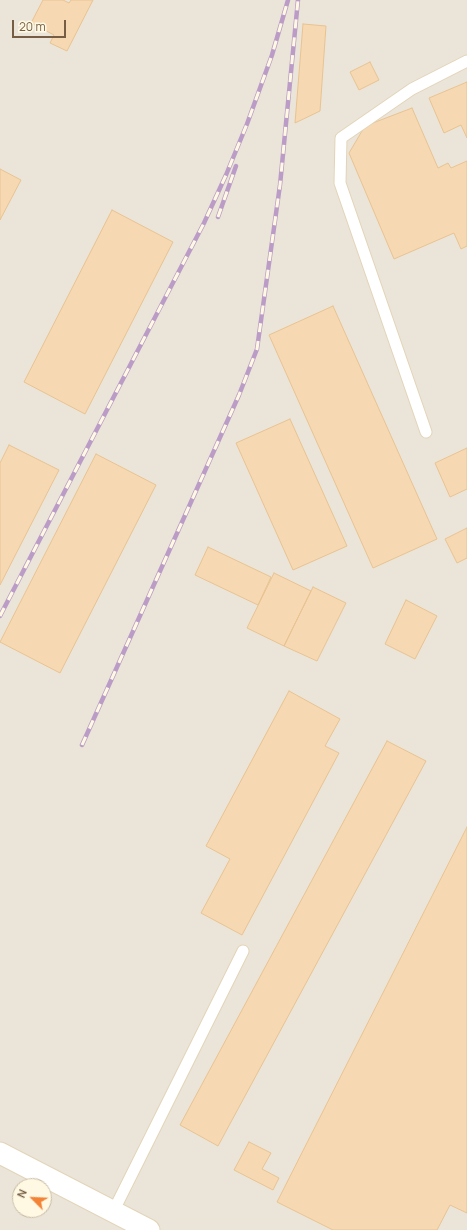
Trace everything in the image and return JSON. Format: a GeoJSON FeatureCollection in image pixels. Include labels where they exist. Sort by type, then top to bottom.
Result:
{"type":"FeatureCollection","features":[{"type":"Feature","properties":{"kind":"street"},"geometry":{"type":"LineString","coordinates":[[0,1153],[149,1230]]}},
{"type":"Feature","properties":{"kind":"lane"},"geometry":{"type":"LineString","coordinates":[[426,432],[340,183],[342,138],[412,89],[467,61]]}},
{"type":"Feature","properties":{"kind":"lane"},"geometry":{"type":"LineString","coordinates":[[113,1212],[243,951]]}},
{"type":"Feature","properties":{"kind":"shaded area"},"geometry":{"type":"Polygon","coordinates":[[[0,0],[467,0],[467,1230],[0,1230],[0,0]]]}},
{"type":"Feature","properties":{"kind":"building"},"geometry":{"type":"Polygon","coordinates":[[[43,0],[63,0],[69,3],[71,0],[93,0],[67,51],[50,43],[54,35],[31,23],[43,0]]]}},
{"type":"Feature","properties":{"kind":"building"},"geometry":{"type":"Polygon","coordinates":[[[303,24],[326,26],[320,111],[295,123],[303,24]]]}},
{"type":"Feature","properties":{"kind":"building"},"geometry":{"type":"Polygon","coordinates":[[[370,62],[379,80],[359,90],[350,72],[370,62]]]}},
{"type":"Feature","properties":{"kind":"building"},"geometry":{"type":"Polygon","coordinates":[[[467,82],[467,138],[461,125],[444,133],[429,98],[467,82]]]}},
{"type":"Feature","properties":{"kind":"building"},"geometry":{"type":"Polygon","coordinates":[[[412,108],[438,168],[448,163],[451,168],[467,161],[467,246],[461,249],[454,233],[394,259],[349,153],[365,126],[412,108]]]}},
{"type":"Feature","properties":{"kind":"building"},"geometry":{"type":"Polygon","coordinates":[[[0,169],[21,180],[0,220],[0,169]]]}},
{"type":"Feature","properties":{"kind":"building"},"geometry":{"type":"Polygon","coordinates":[[[112,210],[173,242],[85,414],[24,382],[112,210]]]}},
{"type":"Feature","properties":{"kind":"building"},"geometry":{"type":"Polygon","coordinates":[[[333,306],[437,539],[373,568],[269,335],[333,306]]]}},
{"type":"Feature","properties":{"kind":"building"},"geometry":{"type":"Polygon","coordinates":[[[290,419],[347,546],[293,570],[236,443],[290,419]]]}},
{"type":"Feature","properties":{"kind":"building"},"geometry":{"type":"Polygon","coordinates":[[[9,445],[59,470],[0,585],[0,463],[9,445]]]}},
{"type":"Feature","properties":{"kind":"building"},"geometry":{"type":"Polygon","coordinates":[[[467,448],[467,489],[450,497],[435,463],[467,448]]]}},
{"type":"Feature","properties":{"kind":"building"},"geometry":{"type":"Polygon","coordinates":[[[96,454],[156,485],[60,673],[0,642],[96,454]]]}},
{"type":"Feature","properties":{"kind":"building"},"geometry":{"type":"Polygon","coordinates":[[[467,528],[467,558],[457,563],[445,539],[467,528]]]}},
{"type":"Feature","properties":{"kind":"building"},"geometry":{"type":"Polygon","coordinates":[[[208,547],[271,577],[258,605],[195,575],[208,547]]]}},
{"type":"Feature","properties":{"kind":"building"},"geometry":{"type":"Polygon","coordinates":[[[274,573],[311,591],[284,646],[247,628],[274,573]]]}},
{"type":"Feature","properties":{"kind":"building"},"geometry":{"type":"Polygon","coordinates":[[[313,587],[346,603],[317,661],[284,646],[313,587]]]}},
{"type":"Feature","properties":{"kind":"building"},"geometry":{"type":"Polygon","coordinates":[[[406,600],[437,616],[415,659],[385,644],[406,600]]]}},
{"type":"Feature","properties":{"kind":"building"},"geometry":{"type":"Polygon","coordinates":[[[289,691],[340,719],[325,746],[339,753],[242,935],[201,913],[230,859],[206,846],[289,691]]]}},
{"type":"Feature","properties":{"kind":"building"},"geometry":{"type":"Polygon","coordinates":[[[387,741],[426,761],[218,1146],[180,1125],[387,741]]]}},
{"type":"Feature","properties":{"kind":"building"},"geometry":{"type":"Polygon","coordinates":[[[467,827],[467,1213],[450,1205],[437,1230],[333,1230],[277,1202],[467,827]]]}},
{"type":"Feature","properties":{"kind":"building"},"geometry":{"type":"Polygon","coordinates":[[[249,1142],[271,1153],[262,1169],[279,1178],[273,1190],[234,1170],[249,1142]]]}},
{"type":"Feature","properties":{"kind":"railway"},"geometry":{"type":"LineString","coordinates":[[0,616],[204,223],[247,124],[272,55],[288,0]]}},
{"type":"Feature","properties":{"kind":"railway"},"geometry":{"type":"LineString","coordinates":[[82,745],[239,395],[257,349],[280,185],[298,0]]}},
{"type":"Feature","properties":{"kind":"railway"},"geometry":{"type":"LineString","coordinates":[[218,217],[236,166]]}}]}
